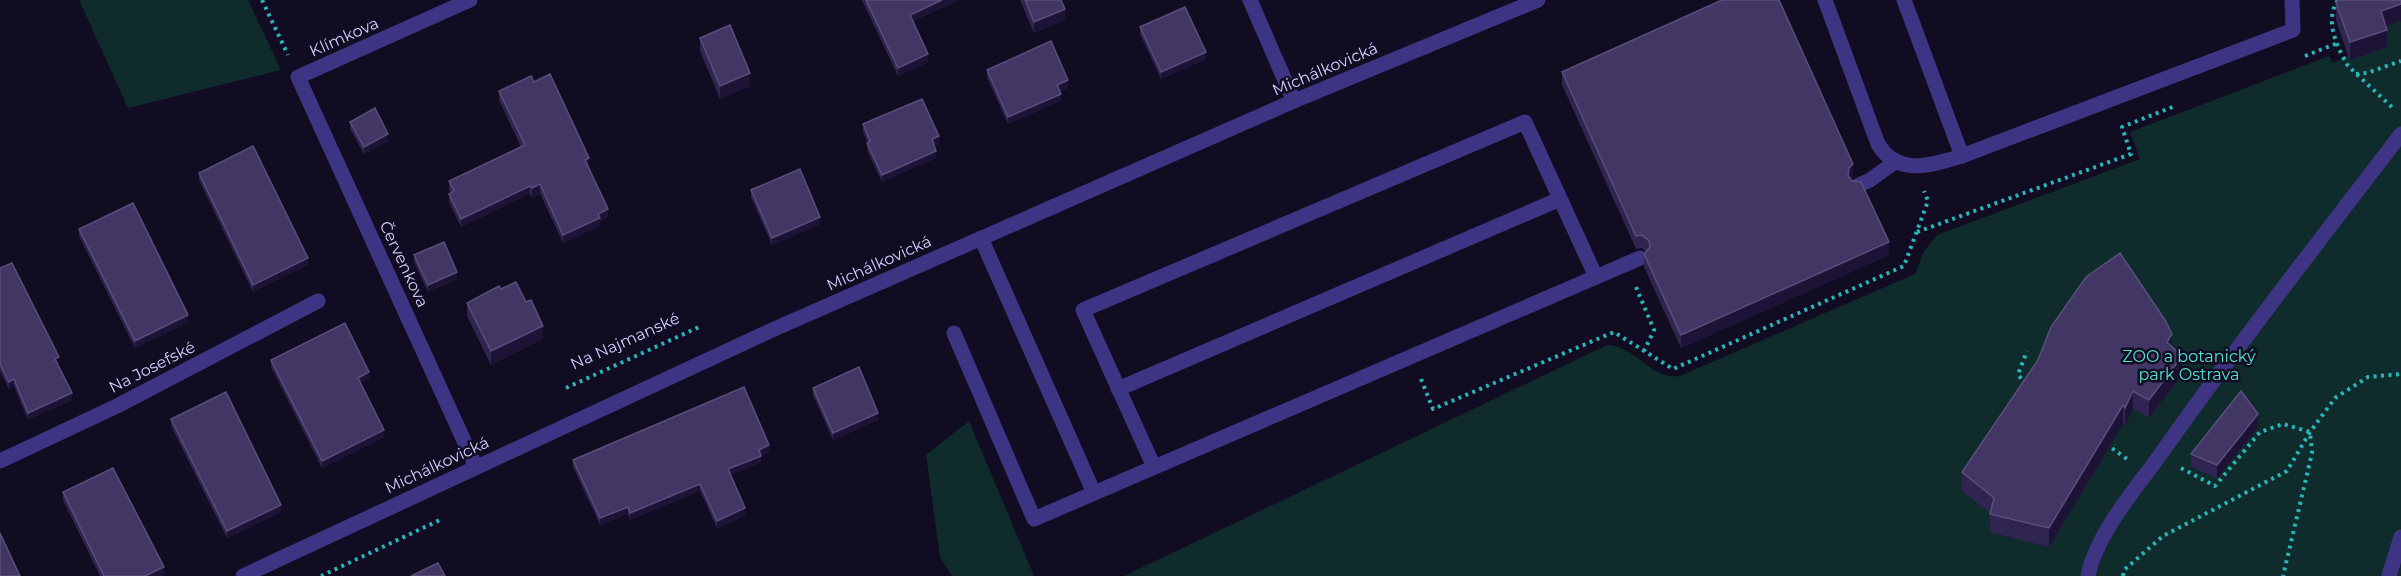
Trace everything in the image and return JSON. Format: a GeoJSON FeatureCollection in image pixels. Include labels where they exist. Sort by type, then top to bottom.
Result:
{"type":"FeatureCollection","features":[{"type":"Feature","properties":{"kind":"street","name":"Klímkova"},"geometry":{"type":"LineString","coordinates":[[298,77],[470,0]]}},
{"type":"Feature","properties":{"kind":"street"},"geometry":{"type":"LineString","coordinates":[[1250,0],[1294,101]]}},
{"type":"Feature","properties":{"kind":"street","name":"Michálkovická"},"geometry":{"type":"LineString","coordinates":[[243,576],[772,330],[1294,101],[1538,0]]}},
{"type":"Feature","properties":{"kind":"street"},"geometry":{"type":"LineString","coordinates":[[1826,0],[1878,144],[1883,153],[1894,162],[1917,166],[1962,156],[2293,30],[2292,0]]}},
{"type":"Feature","properties":{"kind":"street"},"geometry":{"type":"LineString","coordinates":[[1904,0],[1962,156]]}},
{"type":"Feature","properties":{"kind":"street","name":"Červenkova"},"geometry":{"type":"LineString","coordinates":[[298,77],[476,467]]}},
{"type":"Feature","properties":{"kind":"street"},"geometry":{"type":"LineString","coordinates":[[1154,467],[1083,310],[1525,122],[1596,277]]}},
{"type":"Feature","properties":{"kind":"street"},"geometry":{"type":"LineString","coordinates":[[2088,576],[2091,559],[2123,505],[2401,134]]}},
{"type":"Feature","properties":{"kind":"street"},"geometry":{"type":"LineString","coordinates":[[1857,186],[1894,162]]}},
{"type":"Feature","properties":{"kind":"street"},"geometry":{"type":"LineString","coordinates":[[1118,389],[1560,199]]}},
{"type":"Feature","properties":{"kind":"street"},"geometry":{"type":"LineString","coordinates":[[981,238],[1094,493]]}},
{"type":"Feature","properties":{"kind":"street"},"geometry":{"type":"LineString","coordinates":[[954,333],[1034,519],[1640,258]]}},
{"type":"Feature","properties":{"kind":"street","name":"Na Josefské"},"geometry":{"type":"LineString","coordinates":[[0,461],[117,406],[318,302]]}},
{"type":"Feature","properties":{"kind":"street"},"geometry":{"type":"LineString","coordinates":[[2389,576],[2401,537]]}},
{"type":"Feature","properties":{"kind":"path"},"geometry":{"type":"LineString","coordinates":[[262,0],[298,77]]}},
{"type":"Feature","properties":{"kind":"path"},"geometry":{"type":"LineString","coordinates":[[2338,0],[2331,15],[2332,28],[2348,66],[2401,115]]}},
{"type":"Feature","properties":{"kind":"path"},"geometry":{"type":"LineString","coordinates":[[2295,60],[2338,43]]}},
{"type":"Feature","properties":{"kind":"path"},"geometry":{"type":"LineString","coordinates":[[2356,74],[2367,73],[2401,61]]}},
{"type":"Feature","properties":{"kind":"path"},"geometry":{"type":"LineString","coordinates":[[1916,232],[2131,154],[2122,127],[2176,106]]}},
{"type":"Feature","properties":{"kind":"path"},"geometry":{"type":"LineString","coordinates":[[1411,356],[1433,409],[1614,332],[1672,369],[1904,266],[1928,201],[1917,166]]}},
{"type":"Feature","properties":{"kind":"path"},"geometry":{"type":"LineString","coordinates":[[1644,352],[1654,330],[1647,314]]}},
{"type":"Feature","properties":{"kind":"path","name":"Na Najmanské"},"geometry":{"type":"LineString","coordinates":[[566,388],[699,327]]}},
{"type":"Feature","properties":{"kind":"path"},"geometry":{"type":"LineString","coordinates":[[2026,387],[2018,374],[2027,351]]}},
{"type":"Feature","properties":{"kind":"path"},"geometry":{"type":"LineString","coordinates":[[2123,576],[2124,570],[2163,536],[2287,471],[2310,432],[2335,398],[2368,377],[2401,374]]}},
{"type":"Feature","properties":{"kind":"path"},"geometry":{"type":"LineString","coordinates":[[2158,456],[2215,486],[2260,432],[2283,424],[2310,432]]}},
{"type":"Feature","properties":{"kind":"path"},"geometry":{"type":"LineString","coordinates":[[2283,576],[2312,453],[2310,432]]}},
{"type":"Feature","properties":{"kind":"path"},"geometry":{"type":"LineString","coordinates":[[2098,439],[2147,472]]}},
{"type":"Feature","properties":{"kind":"path"},"geometry":{"type":"LineString","coordinates":[[321,576],[442,519]]}},
{"type":"Feature","properties":{"kind":"green space"},"geometry":{"type":"Polygon","coordinates":[[[79,0],[248,0],[281,70],[128,108],[79,0]]]}},
{"type":"Feature","properties":{"kind":"green space","name":"ZOO a botanický park Ostrava"},"geometry":{"type":"Polygon","coordinates":[[[2401,0],[2401,576],[1124,576],[1607,345],[1626,351],[1661,373],[1680,376],[1915,274],[1924,251],[1937,235],[2140,159],[2130,132],[2329,56],[2333,63],[2348,56],[2336,20],[2340,9],[2401,0]]]}},
{"type":"Feature","properties":{"kind":"green space"},"geometry":{"type":"Polygon","coordinates":[[[969,421],[1034,576],[952,576],[940,557],[926,455],[969,421]]]}},
{"type":"Feature","properties":{"kind":"building"},"geometry":{"type":"Polygon","coordinates":[[[866,0],[942,0],[910,15],[928,54],[898,68],[866,0]]]}},
{"type":"Feature","properties":{"kind":"building"},"geometry":{"type":"Polygon","coordinates":[[[1025,0],[1061,0],[1065,9],[1034,22],[1025,0]]]}},
{"type":"Feature","properties":{"kind":"building"},"geometry":{"type":"Polygon","coordinates":[[[1722,0],[1779,0],[1853,164],[1849,168],[1848,176],[1852,181],[1861,182],[1889,242],[1681,335],[1644,254],[1650,247],[1649,241],[1642,235],[1636,236],[1562,72],[1722,0]]]}},
{"type":"Feature","properties":{"kind":"building"},"geometry":{"type":"Polygon","coordinates":[[[2338,0],[2401,0],[2401,4],[2381,11],[2387,30],[2350,42],[2336,3],[2338,0]]]}},
{"type":"Feature","properties":{"kind":"building"},"geometry":{"type":"Polygon","coordinates":[[[1185,7],[1206,52],[1161,72],[1140,27],[1185,7]]]}},
{"type":"Feature","properties":{"kind":"building"},"geometry":{"type":"Polygon","coordinates":[[[730,25],[750,73],[720,86],[700,38],[730,25]]]}},
{"type":"Feature","properties":{"kind":"building"},"geometry":{"type":"Polygon","coordinates":[[[1051,41],[1068,80],[1057,85],[1061,94],[1008,117],[987,70],[1051,41]]]}},
{"type":"Feature","properties":{"kind":"building"},"geometry":{"type":"Polygon","coordinates":[[[550,74],[589,158],[585,160],[608,209],[598,214],[600,218],[563,235],[540,184],[532,188],[530,186],[461,219],[449,194],[454,191],[449,181],[525,145],[499,91],[531,76],[534,82],[550,74]]]}},
{"type":"Feature","properties":{"kind":"building"},"geometry":{"type":"Polygon","coordinates":[[[922,99],[939,136],[932,139],[936,151],[882,175],[867,143],[870,141],[863,124],[922,99]]]}},
{"type":"Feature","properties":{"kind":"building"},"geometry":{"type":"Polygon","coordinates":[[[375,108],[388,134],[364,147],[350,122],[375,108]]]}},
{"type":"Feature","properties":{"kind":"building"},"geometry":{"type":"Polygon","coordinates":[[[253,146],[308,258],[253,285],[199,173],[253,146]]]}},
{"type":"Feature","properties":{"kind":"building"},"geometry":{"type":"Polygon","coordinates":[[[800,169],[820,217],[772,238],[751,190],[800,169]]]}},
{"type":"Feature","properties":{"kind":"building"},"geometry":{"type":"Polygon","coordinates":[[[133,203],[188,315],[135,341],[79,229],[133,203]]]}},
{"type":"Feature","properties":{"kind":"building"},"geometry":{"type":"Polygon","coordinates":[[[444,242],[457,272],[428,285],[414,255],[444,242]]]}},
{"type":"Feature","properties":{"kind":"building"},"geometry":{"type":"Polygon","coordinates":[[[2120,253],[2165,320],[2172,334],[2167,342],[2182,356],[2149,400],[2133,391],[2125,408],[2123,405],[2049,528],[1990,514],[1994,498],[1962,472],[2038,360],[2051,327],[2086,277],[2120,253]]]}},
{"type":"Feature","properties":{"kind":"building"},"geometry":{"type":"Polygon","coordinates":[[[12,263],[59,357],[55,359],[72,393],[28,413],[14,379],[9,382],[0,364],[0,268],[12,263]]]}},
{"type":"Feature","properties":{"kind":"building"},"geometry":{"type":"Polygon","coordinates":[[[516,282],[526,302],[531,300],[543,326],[491,351],[467,303],[499,286],[501,289],[516,282]]]}},
{"type":"Feature","properties":{"kind":"building"},"geometry":{"type":"Polygon","coordinates":[[[345,323],[369,372],[358,378],[384,430],[322,461],[271,360],[345,323]]]}},
{"type":"Feature","properties":{"kind":"building"},"geometry":{"type":"Polygon","coordinates":[[[859,367],[878,413],[833,433],[813,388],[859,367]]]}},
{"type":"Feature","properties":{"kind":"building"},"geometry":{"type":"Polygon","coordinates":[[[744,387],[769,445],[759,450],[761,456],[728,469],[745,508],[717,521],[700,484],[630,513],[628,507],[600,518],[573,460],[744,387]]]}},
{"type":"Feature","properties":{"kind":"building"},"geometry":{"type":"Polygon","coordinates":[[[2241,391],[2258,414],[2217,465],[2191,454],[2241,391]]]}},
{"type":"Feature","properties":{"kind":"building"},"geometry":{"type":"Polygon","coordinates":[[[226,392],[281,505],[227,531],[171,419],[226,392]]]}},
{"type":"Feature","properties":{"kind":"building"},"geometry":{"type":"Polygon","coordinates":[[[113,468],[164,567],[145,576],[104,576],[63,492],[113,468]]]}},
{"type":"Feature","properties":{"kind":"building"},"geometry":{"type":"Polygon","coordinates":[[[0,533],[20,576],[0,576],[0,533]]]}},
{"type":"Feature","properties":{"kind":"building"},"geometry":{"type":"Polygon","coordinates":[[[438,563],[445,576],[411,576],[438,563]]]}}]}
